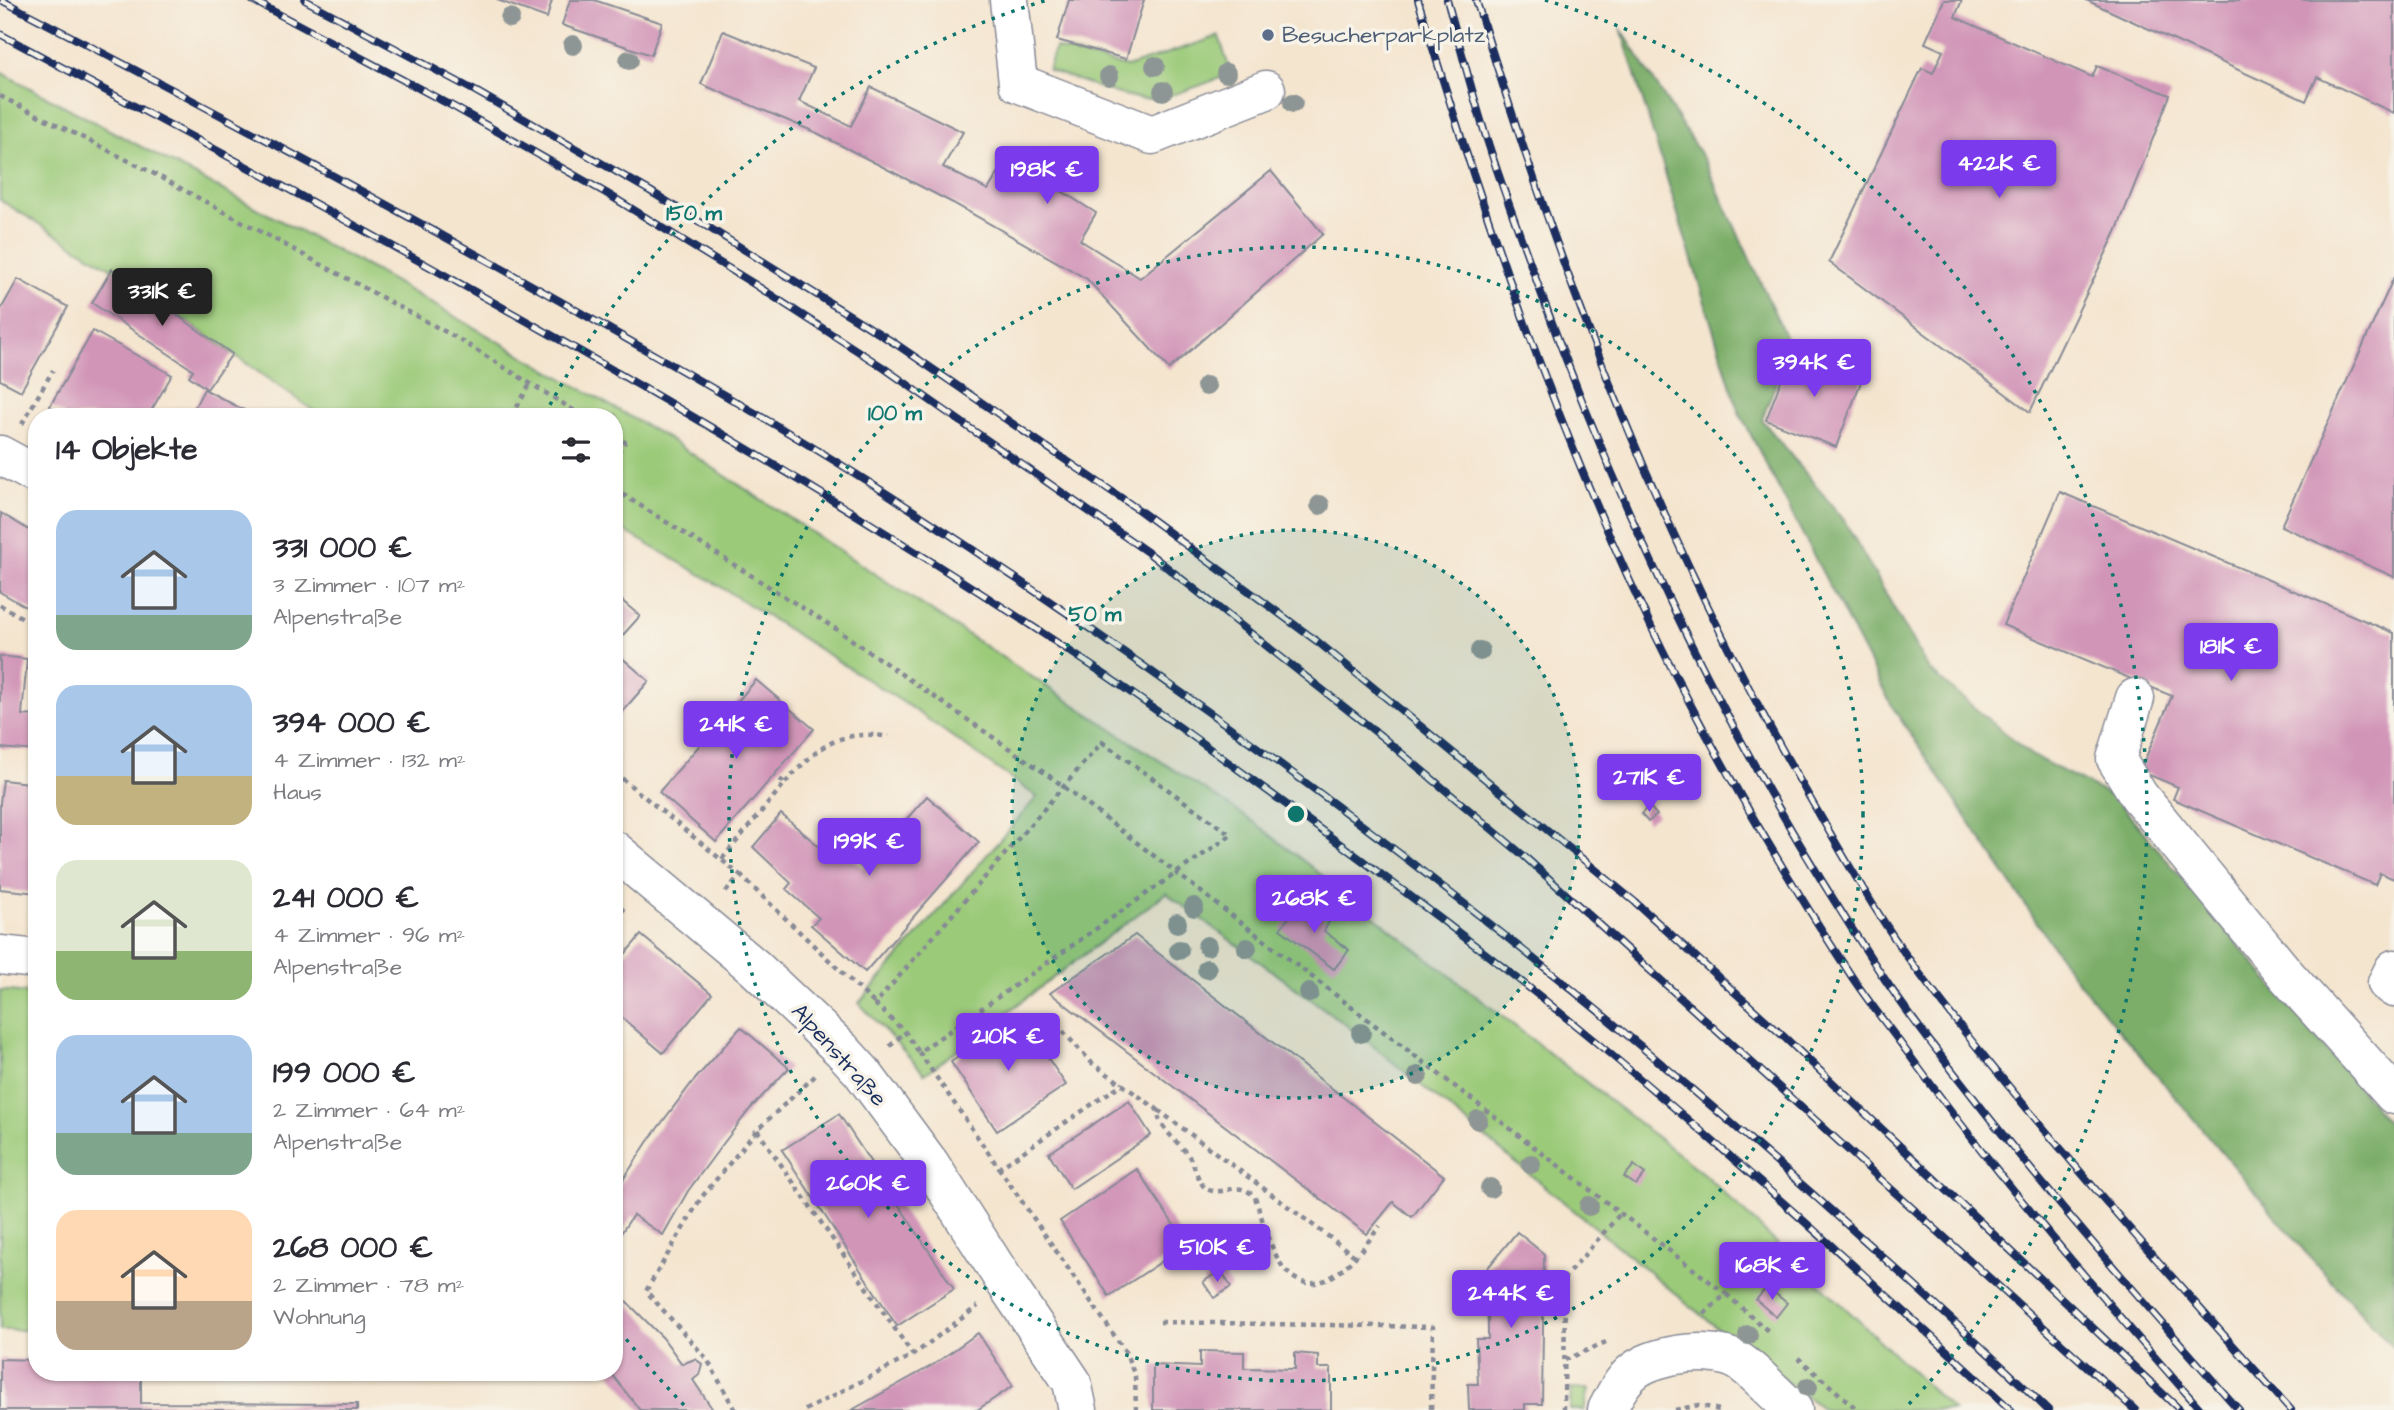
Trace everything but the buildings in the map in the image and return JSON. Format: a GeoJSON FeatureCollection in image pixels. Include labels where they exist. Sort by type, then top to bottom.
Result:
{"type":"FeatureCollection","features":[{"type":"Feature","properties":{"kind":"street"},"geometry":{"type":"LineString","coordinates":[[1009,0],[1018,83],[1152,135],[1266,90]]}},
{"type":"Feature","properties":{"kind":"street"},"geometry":{"type":"LineString","coordinates":[[2,456],[28,470]]}},
{"type":"Feature","properties":{"kind":"street"},"geometry":{"type":"LineString","coordinates":[[2135,698],[2116,759],[2139,796],[2287,976],[2394,1095]]}},
{"type":"Feature","properties":{"kind":"street","name":"Alpenstraße"},"geometry":{"type":"LineString","coordinates":[[623,857],[754,967],[862,1072],[930,1164],[1072,1382],[1079,1410]]}},
{"type":"Feature","properties":{"kind":"street"},"geometry":{"type":"LineString","coordinates":[[0,955],[28,958]]}},
{"type":"Feature","properties":{"kind":"street"},"geometry":{"type":"LineString","coordinates":[[2394,969],[2388,983],[2394,988]]}},
{"type":"Feature","properties":{"kind":"street"},"geometry":{"type":"LineString","coordinates":[[1607,1410],[1621,1385],[1635,1371],[1654,1360],[1703,1353],[1738,1361],[1793,1410]]}},
{"type":"Feature","properties":{"kind":"path"},"geometry":{"type":"LineString","coordinates":[[0,96],[147,170],[418,317],[570,408]]}},
{"type":"Feature","properties":{"kind":"path"},"geometry":{"type":"LineString","coordinates":[[30,408],[53,370]]}},
{"type":"Feature","properties":{"kind":"path"},"geometry":{"type":"LineString","coordinates":[[516,408],[530,384]]}},
{"type":"Feature","properties":{"kind":"path"},"geometry":{"type":"LineString","coordinates":[[2,456],[28,412]]}},
{"type":"Feature","properties":{"kind":"path"},"geometry":{"type":"LineString","coordinates":[[623,495],[836,629],[1063,787],[1726,1294]]}},
{"type":"Feature","properties":{"kind":"path"},"geometry":{"type":"LineString","coordinates":[[0,605],[28,621]]}},
{"type":"Feature","properties":{"kind":"path"},"geometry":{"type":"LineString","coordinates":[[623,779],[722,859],[808,757],[832,742],[866,734],[889,737]]}},
{"type":"Feature","properties":{"kind":"path"},"geometry":{"type":"LineString","coordinates":[[875,1004],[1102,742],[1231,835],[919,1052]]}},
{"type":"Feature","properties":{"kind":"path"},"geometry":{"type":"LineString","coordinates":[[774,775],[785,783]]}},
{"type":"Feature","properties":{"kind":"path"},"geometry":{"type":"LineString","coordinates":[[740,875],[905,1032],[1125,1351],[1135,1376],[1136,1410]]}},
{"type":"Feature","properties":{"kind":"path"},"geometry":{"type":"LineString","coordinates":[[1056,1024],[1092,1063],[1123,1083],[1356,1257]]}},
{"type":"Feature","properties":{"kind":"path"},"geometry":{"type":"LineString","coordinates":[[998,1170],[1123,1083]]}},
{"type":"Feature","properties":{"kind":"path"},"geometry":{"type":"LineString","coordinates":[[735,1410],[707,1359],[646,1292],[701,1198],[757,1130],[803,1088]]}},
{"type":"Feature","properties":{"kind":"path"},"geometry":{"type":"LineString","coordinates":[[1154,1107],[1157,1109],[1157,1119],[1190,1158],[1206,1188],[1211,1191],[1232,1187],[1250,1191],[1255,1197],[1280,1260],[1288,1272],[1303,1282],[1332,1278],[1356,1257],[1380,1226]]}},
{"type":"Feature","properties":{"kind":"path"},"geometry":{"type":"LineString","coordinates":[[757,1130],[913,1355]]}},
{"type":"Feature","properties":{"kind":"path"},"geometry":{"type":"LineString","coordinates":[[1564,1410],[1565,1277],[1621,1213]]}},
{"type":"Feature","properties":{"kind":"path"},"geometry":{"type":"LineString","coordinates":[[805,1410],[913,1355],[977,1307]]}},
{"type":"Feature","properties":{"kind":"path"},"geometry":{"type":"LineString","coordinates":[[1160,1322],[1433,1327],[1431,1410]]}},
{"type":"Feature","properties":{"kind":"path"},"geometry":{"type":"LineString","coordinates":[[1675,1410],[1699,1405],[1719,1410]]}},
{"type":"Feature","properties":{"kind":"green space"},"geometry":{"type":"Polygon","coordinates":[[[1621,29],[1704,160],[1790,346],[1762,420],[1844,520],[1929,670],[2031,755],[2115,798],[2394,1130],[2394,1348],[2312,1260],[2071,973],[1893,708],[1738,410],[1621,29]]]}},
{"type":"Feature","properties":{"kind":"green space"},"geometry":{"type":"Polygon","coordinates":[[[1219,36],[1231,74],[1158,98],[1126,96],[1048,70],[1055,48],[1127,67],[1219,36]]]}},
{"type":"Feature","properties":{"kind":"green space"},"geometry":{"type":"Polygon","coordinates":[[[0,72],[375,271],[615,408],[310,408],[112,269],[0,200],[0,72]]]}},
{"type":"Feature","properties":{"kind":"green space"},"geometry":{"type":"Polygon","coordinates":[[[623,413],[669,439],[1255,823],[1705,1175],[1953,1410],[1824,1410],[1721,1331],[1361,1036],[1166,893],[925,1074],[859,1003],[1037,797],[909,706],[705,577],[623,530],[623,413]]]}},
{"type":"Feature","properties":{"kind":"green space"},"geometry":{"type":"Polygon","coordinates":[[[0,990],[28,993],[28,1330],[0,1330],[0,990]]]}},
{"type":"Feature","properties":{"kind":"green space"},"geometry":{"type":"Polygon","coordinates":[[[1571,1389],[1589,1389],[1584,1410],[1570,1410],[1571,1389]]]}},
{"type":"Feature","properties":{"kind":"railway"},"geometry":{"type":"LineString","coordinates":[[1,0],[375,199],[738,403],[878,488],[1136,661],[1386,843],[1629,1036],[1864,1240],[2048,1410]]}},
{"type":"Feature","properties":{"kind":"railway"},"geometry":{"type":"LineString","coordinates":[[252,0],[456,108],[606,193],[754,284],[881,366],[1150,554],[1381,736],[1524,856],[2135,1410]]}},
{"type":"Feature","properties":{"kind":"railway"},"geometry":{"type":"LineString","coordinates":[[305,0],[477,92],[650,191],[896,344],[1136,508],[1318,642],[1635,902],[1781,1034],[2180,1410]]}},
{"type":"Feature","properties":{"kind":"railway"},"geometry":{"type":"LineString","coordinates":[[1418,0],[1488,219],[1568,436],[1628,577],[1704,731],[1821,929],[1873,1007],[2015,1192],[2201,1410]]}},
{"type":"Feature","properties":{"kind":"railway"},"geometry":{"type":"LineString","coordinates":[[1447,0],[1502,185],[1607,462],[1688,637],[1778,808],[1880,972],[1925,1035],[2070,1216],[2239,1410]]}},
{"type":"Feature","properties":{"kind":"railway"},"geometry":{"type":"LineString","coordinates":[[1476,0],[1509,104],[1581,309],[1620,410],[1663,509],[1708,608],[1758,704],[1868,898],[1921,975],[2029,1111],[2291,1410]]}},
{"type":"Feature","properties":{"kind":"railway"},"geometry":{"type":"LineString","coordinates":[[0,34],[418,260],[693,417],[963,581],[1117,683],[1380,874],[1569,1020],[1793,1211],[2011,1410]]}},
{"type":"Feature","properties":{"kind":"place","name":"Besucherparkplatz"},"geometry":{"type":"Point","coordinates":[1268,35]}}]}
